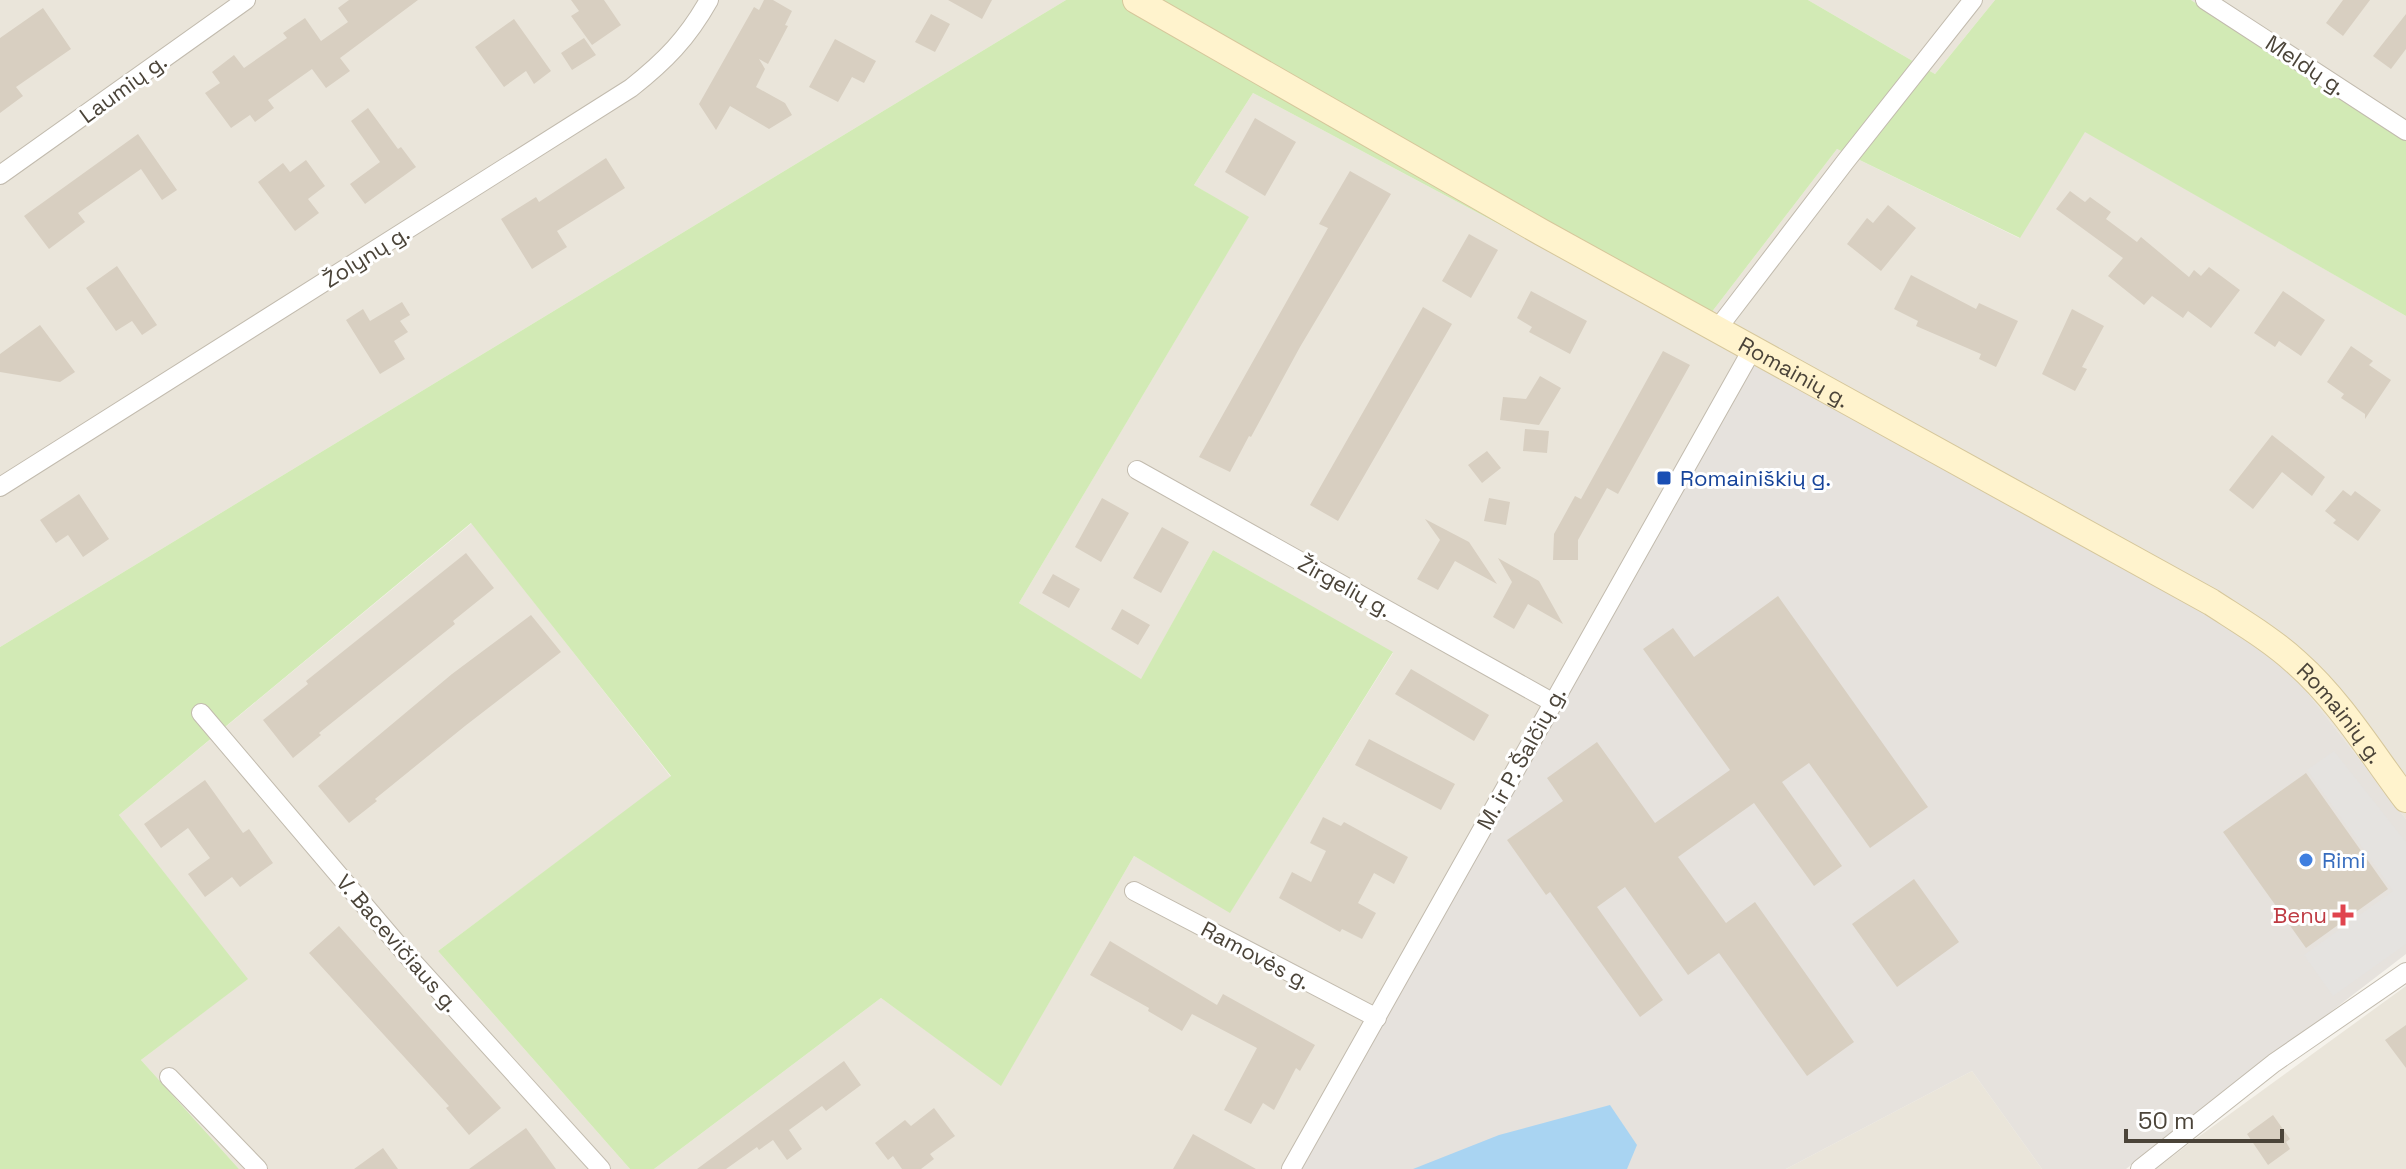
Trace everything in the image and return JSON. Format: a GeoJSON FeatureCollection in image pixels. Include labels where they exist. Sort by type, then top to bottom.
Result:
{"type":"FeatureCollection","features":[{"type":"Feature","properties":{"kind":"main road","name":"Romainių g."},"geometry":{"type":"LineString","coordinates":[[1136,0],[1541,232],[2211,602],[2265,637],[2300,665],[2341,711],[2406,799]]}},
{"type":"Feature","properties":{"kind":"street","name":"Laumių g."},"geometry":{"type":"LineString","coordinates":[[0,175],[246,0]]}},
{"type":"Feature","properties":{"kind":"street","name":"Žolynų g."},"geometry":{"type":"LineString","coordinates":[[0,487],[631,88],[666,60],[697,22],[709,0]]}},
{"type":"Feature","properties":{"kind":"street"},"geometry":{"type":"LineString","coordinates":[[1718,328],[1973,0]]}},
{"type":"Feature","properties":{"kind":"street","name":"Meldų g."},"geometry":{"type":"LineString","coordinates":[[2205,0],[2406,131]]}},
{"type":"Feature","properties":{"kind":"street","name":"M. ir P. Šalčių g."},"geometry":{"type":"LineString","coordinates":[[1291,1169],[1753,348]]}},
{"type":"Feature","properties":{"kind":"street","name":"Žirgelių g."},"geometry":{"type":"LineString","coordinates":[[1137,470],[1552,702]]}},
{"type":"Feature","properties":{"kind":"street","name":"V. Bacevičiaus g."},"geometry":{"type":"LineString","coordinates":[[201,713],[405,953],[601,1169]]}},
{"type":"Feature","properties":{"kind":"street","name":"Ramovės g."},"geometry":{"type":"LineString","coordinates":[[1134,891],[1377,1018]]}},
{"type":"Feature","properties":{"kind":"street"},"geometry":{"type":"LineString","coordinates":[[2140,1169],[2274,1063],[2406,972]]}},
{"type":"Feature","properties":{"kind":"street"},"geometry":{"type":"LineString","coordinates":[[169,1077],[258,1169]]}},
{"type":"Feature","properties":{"kind":"shaded area"},"geometry":{"type":"Polygon","coordinates":[[[0,0],[1066,0],[0,647],[0,0]]]}},
{"type":"Feature","properties":{"kind":"shaded area"},"geometry":{"type":"Polygon","coordinates":[[[1808,0],[1995,0],[1935,74],[1808,0]]]}},
{"type":"Feature","properties":{"kind":"shaded area"},"geometry":{"type":"Polygon","coordinates":[[[2191,0],[2406,0],[2406,140],[2305,74],[2191,0]]]}},
{"type":"Feature","properties":{"kind":"shaded area"},"geometry":{"type":"Polygon","coordinates":[[[1253,93],[1698,330],[1837,149],[2019,238],[2085,131],[2406,316],[2406,819],[2303,687],[1392,1007],[1301,1169],[654,1169],[881,998],[1001,1085],[1134,856],[1230,912],[1393,653],[1213,550],[1141,680],[1019,603],[1248,218],[1194,185],[1253,93]]]}},
{"type":"Feature","properties":{"kind":"shaded area"},"geometry":{"type":"Polygon","coordinates":[[[1757,361],[2258,643],[2303,687],[2406,819],[2406,954],[2126,1169],[2042,1169],[1972,1071],[1786,1169],[1301,1169],[1757,361]]]}},
{"type":"Feature","properties":{"kind":"shaded area"},"geometry":{"type":"Polygon","coordinates":[[[472,523],[671,777],[438,951],[630,1169],[239,1169],[141,1060],[247,979],[119,815],[472,523]]]}},
{"type":"Feature","properties":{"kind":"shaded area"},"geometry":{"type":"Polygon","coordinates":[[[2334,751],[2406,842],[2406,944],[2333,996],[2304,955],[2393,891],[2307,770],[2334,751]]]}},
{"type":"Feature","properties":{"kind":"shaded area"},"geometry":{"type":"Polygon","coordinates":[[[2406,986],[2406,1169],[2156,1169],[2190,1143],[2406,986]]]}},
{"type":"Feature","properties":{"kind":"shaded area"},"geometry":{"type":"Polygon","coordinates":[[[1972,1071],[2042,1169],[1786,1169],[1972,1071]]]}},
{"type":"Feature","properties":{"kind":"green space"},"geometry":{"type":"Polygon","coordinates":[[[1066,0],[1808,0],[1935,74],[1995,0],[2191,0],[2406,140],[2406,316],[2085,132],[2020,238],[1837,149],[1698,330],[1253,93],[1194,185],[1249,217],[1019,603],[1141,679],[1213,550],[1393,652],[1230,913],[1134,856],[1001,1086],[881,998],[654,1169],[630,1169],[438,951],[671,776],[471,523],[119,815],[248,979],[141,1060],[239,1169],[0,1169],[0,647],[1066,0]]]}},
{"type":"Feature","properties":{"kind":"water"},"geometry":{"type":"Polygon","coordinates":[[[1610,1105],[1637,1145],[1627,1169],[1413,1169],[1499,1135],[1610,1105]]]}},
{"type":"Feature","properties":{"kind":"building"},"geometry":{"type":"Polygon","coordinates":[[[349,0],[418,0],[340,58],[350,71],[326,88],[312,69],[268,100],[274,108],[255,122],[250,115],[231,128],[205,93],[220,83],[212,72],[234,55],[244,68],[287,38],[283,33],[305,18],[321,41],[348,22],[338,8],[349,0]]]}},
{"type":"Feature","properties":{"kind":"building"},"geometry":{"type":"Polygon","coordinates":[[[571,0],[604,0],[621,25],[592,45],[571,16],[579,11],[571,0]]]}},
{"type":"Feature","properties":{"kind":"building"},"geometry":{"type":"Polygon","coordinates":[[[764,0],[773,0],[792,11],[785,25],[788,26],[768,64],[759,59],[765,69],[756,87],[785,103],[792,115],[769,129],[730,106],[716,130],[699,104],[754,7],[759,10],[764,0]]]}},
{"type":"Feature","properties":{"kind":"building"},"geometry":{"type":"Polygon","coordinates":[[[948,0],[992,0],[982,19],[948,0]]]}},
{"type":"Feature","properties":{"kind":"building"},"geometry":{"type":"Polygon","coordinates":[[[2343,0],[2370,0],[2343,36],[2326,23],[2343,0]]]}},
{"type":"Feature","properties":{"kind":"building"},"geometry":{"type":"Polygon","coordinates":[[[43,8],[71,49],[16,87],[23,96],[0,113],[0,38],[43,8]]]}},
{"type":"Feature","properties":{"kind":"building"},"geometry":{"type":"Polygon","coordinates":[[[931,14],[950,24],[935,52],[915,42],[931,14]]]}},
{"type":"Feature","properties":{"kind":"building"},"geometry":{"type":"Polygon","coordinates":[[[2406,14],[2406,49],[2391,69],[2373,56],[2406,14]]]}},
{"type":"Feature","properties":{"kind":"building"},"geometry":{"type":"Polygon","coordinates":[[[514,19],[551,71],[534,84],[526,71],[504,87],[475,47],[514,19]]]}},
{"type":"Feature","properties":{"kind":"building"},"geometry":{"type":"Polygon","coordinates":[[[584,38],[596,55],[572,70],[561,53],[584,38]]]}},
{"type":"Feature","properties":{"kind":"building"},"geometry":{"type":"Polygon","coordinates":[[[835,39],[876,61],[864,83],[852,77],[838,102],[809,87],[835,39]]]}},
{"type":"Feature","properties":{"kind":"building"},"geometry":{"type":"Polygon","coordinates":[[[368,108],[398,149],[401,147],[416,167],[365,204],[350,184],[380,162],[351,121],[368,108]]]}},
{"type":"Feature","properties":{"kind":"building"},"geometry":{"type":"Polygon","coordinates":[[[1255,118],[1296,142],[1265,196],[1225,172],[1255,118]]]}},
{"type":"Feature","properties":{"kind":"building"},"geometry":{"type":"Polygon","coordinates":[[[138,134],[177,190],[162,200],[141,169],[78,213],[85,222],[49,249],[24,216],[138,134]]]}},
{"type":"Feature","properties":{"kind":"building"},"geometry":{"type":"Polygon","coordinates":[[[606,158],[625,188],[557,231],[567,247],[532,269],[501,219],[536,197],[539,202],[606,158]]]}},
{"type":"Feature","properties":{"kind":"building"},"geometry":{"type":"Polygon","coordinates":[[[306,160],[325,186],[308,199],[319,213],[295,231],[258,182],[283,163],[290,172],[306,160]]]}},
{"type":"Feature","properties":{"kind":"building"},"geometry":{"type":"Polygon","coordinates":[[[1350,171],[1391,194],[1230,472],[1199,457],[1328,228],[1319,224],[1350,171]]]}},
{"type":"Feature","properties":{"kind":"building"},"geometry":{"type":"Polygon","coordinates":[[[2070,191],[2085,202],[2090,197],[2111,212],[2106,219],[2137,242],[2141,237],[2189,277],[2194,270],[2201,276],[2209,267],[2240,290],[2211,328],[2188,311],[2183,318],[2152,296],[2144,305],[2108,276],[2123,258],[2056,209],[2070,191]]]}},
{"type":"Feature","properties":{"kind":"building"},"geometry":{"type":"Polygon","coordinates":[[[1888,205],[1916,228],[1881,271],[1847,244],[1867,218],[1873,223],[1888,205]]]}},
{"type":"Feature","properties":{"kind":"building"},"geometry":{"type":"Polygon","coordinates":[[[1469,234],[1498,250],[1471,298],[1442,281],[1469,234]]]}},
{"type":"Feature","properties":{"kind":"building"},"geometry":{"type":"Polygon","coordinates":[[[117,266],[157,325],[142,335],[132,321],[116,331],[86,288],[117,266]]]}},
{"type":"Feature","properties":{"kind":"building"},"geometry":{"type":"Polygon","coordinates":[[[1911,275],[1976,309],[1979,303],[2018,321],[1996,367],[1979,359],[1981,354],[1916,326],[1918,321],[1894,309],[1911,275]]]}},
{"type":"Feature","properties":{"kind":"building"},"geometry":{"type":"Polygon","coordinates":[[[1531,291],[1587,321],[1570,354],[1529,332],[1532,327],[1517,318],[1531,291]]]}},
{"type":"Feature","properties":{"kind":"building"},"geometry":{"type":"Polygon","coordinates":[[[2283,291],[2325,320],[2301,356],[2279,341],[2275,347],[2254,333],[2283,291]]]}},
{"type":"Feature","properties":{"kind":"building"},"geometry":{"type":"Polygon","coordinates":[[[402,302],[410,315],[400,321],[408,332],[394,341],[405,359],[380,374],[346,320],[363,309],[370,321],[402,302]]]}},
{"type":"Feature","properties":{"kind":"building"},"geometry":{"type":"Polygon","coordinates":[[[1423,307],[1452,324],[1338,521],[1310,505],[1423,307]]]}},
{"type":"Feature","properties":{"kind":"building"},"geometry":{"type":"Polygon","coordinates":[[[2072,309],[2104,326],[2082,367],[2087,369],[2075,391],[2042,374],[2072,309]]]}},
{"type":"Feature","properties":{"kind":"building"},"geometry":{"type":"Polygon","coordinates":[[[40,325],[75,372],[60,382],[0,372],[0,354],[40,325]]]}},
{"type":"Feature","properties":{"kind":"building"},"geometry":{"type":"Polygon","coordinates":[[[2351,346],[2373,361],[2369,365],[2391,380],[2365,419],[2365,414],[2341,398],[2344,394],[2327,382],[2351,346]]]}},
{"type":"Feature","properties":{"kind":"building"},"geometry":{"type":"Polygon","coordinates":[[[1663,351],[1690,365],[1618,494],[1607,488],[1578,540],[1578,560],[1553,560],[1554,534],[1575,496],[1581,499],[1663,351]]]}},
{"type":"Feature","properties":{"kind":"building"},"geometry":{"type":"Polygon","coordinates":[[[1540,376],[1561,388],[1539,425],[1500,420],[1503,397],[1526,399],[1540,376]]]}},
{"type":"Feature","properties":{"kind":"building"},"geometry":{"type":"Polygon","coordinates":[[[1525,429],[1549,431],[1547,453],[1523,451],[1525,429]]]}},
{"type":"Feature","properties":{"kind":"building"},"geometry":{"type":"Polygon","coordinates":[[[2272,435],[2325,477],[2312,496],[2282,472],[2253,509],[2229,490],[2272,435]]]}},
{"type":"Feature","properties":{"kind":"building"},"geometry":{"type":"Polygon","coordinates":[[[1487,451],[1501,468],[1482,483],[1468,465],[1487,451]]]}},
{"type":"Feature","properties":{"kind":"building"},"geometry":{"type":"Polygon","coordinates":[[[2343,490],[2351,496],[2355,491],[2381,510],[2358,541],[2333,523],[2336,520],[2325,511],[2343,490]]]}},
{"type":"Feature","properties":{"kind":"building"},"geometry":{"type":"Polygon","coordinates":[[[79,494],[109,539],[83,557],[68,535],[56,543],[40,520],[79,494]]]}},
{"type":"Feature","properties":{"kind":"building"},"geometry":{"type":"Polygon","coordinates":[[[1102,498],[1129,513],[1101,562],[1075,547],[1102,498]]]}},
{"type":"Feature","properties":{"kind":"building"},"geometry":{"type":"Polygon","coordinates":[[[1489,498],[1510,502],[1506,525],[1484,521],[1489,498]]]}},
{"type":"Feature","properties":{"kind":"building"},"geometry":{"type":"Polygon","coordinates":[[[1425,519],[1469,542],[1497,584],[1455,561],[1438,590],[1417,579],[1440,540],[1425,519]]]}},
{"type":"Feature","properties":{"kind":"building"},"geometry":{"type":"Polygon","coordinates":[[[1162,527],[1189,542],[1161,593],[1133,578],[1162,527]]]}},
{"type":"Feature","properties":{"kind":"building"},"geometry":{"type":"Polygon","coordinates":[[[466,553],[494,588],[293,758],[263,720],[308,684],[306,681],[466,553]]]}},
{"type":"Feature","properties":{"kind":"building"},"geometry":{"type":"Polygon","coordinates":[[[1498,558],[1539,581],[1563,624],[1528,604],[1514,629],[1493,617],[1512,582],[1498,558]]]}},
{"type":"Feature","properties":{"kind":"building"},"geometry":{"type":"Polygon","coordinates":[[[1053,574],[1080,589],[1069,608],[1042,593],[1053,574]]]}},
{"type":"Feature","properties":{"kind":"building"},"geometry":{"type":"Polygon","coordinates":[[[1778,596],[1928,807],[1870,848],[1809,763],[1782,782],[1842,866],[1814,886],[1754,803],[1678,857],[1726,923],[1755,902],[1854,1042],[1807,1076],[1719,953],[1688,975],[1625,887],[1597,907],[1663,1000],[1640,1017],[1550,892],[1546,895],[1507,840],[1563,801],[1547,778],[1597,742],[1655,823],[1730,770],[1643,649],[1673,628],[1694,657],[1778,596]]]}},
{"type":"Feature","properties":{"kind":"building"},"geometry":{"type":"Polygon","coordinates":[[[1122,609],[1150,625],[1138,645],[1111,629],[1122,609]]]}},
{"type":"Feature","properties":{"kind":"building"},"geometry":{"type":"Polygon","coordinates":[[[531,615],[561,652],[465,726],[349,823],[318,786],[452,674],[531,615]]]}},
{"type":"Feature","properties":{"kind":"building"},"geometry":{"type":"Polygon","coordinates":[[[1411,669],[1489,715],[1474,741],[1395,694],[1411,669]]]}},
{"type":"Feature","properties":{"kind":"building"},"geometry":{"type":"Polygon","coordinates":[[[1369,739],[1455,784],[1441,810],[1355,765],[1369,739]]]}},
{"type":"Feature","properties":{"kind":"building","name":"Rimi"},"geometry":{"type":"Polygon","coordinates":[[[2306,773],[2388,889],[2306,948],[2223,832],[2306,773]]]}},
{"type":"Feature","properties":{"kind":"building"},"geometry":{"type":"Polygon","coordinates":[[[205,780],[243,833],[249,829],[273,863],[240,887],[232,877],[205,897],[188,874],[210,858],[188,828],[161,848],[144,824],[205,780]]]}},
{"type":"Feature","properties":{"kind":"building"},"geometry":{"type":"Polygon","coordinates":[[[1323,817],[1341,826],[1344,822],[1408,857],[1394,884],[1374,873],[1358,903],[1376,913],[1362,939],[1342,929],[1340,932],[1279,898],[1292,872],[1311,882],[1326,851],[1310,843],[1323,817]]]}},
{"type":"Feature","properties":{"kind":"building"},"geometry":{"type":"Polygon","coordinates":[[[1914,879],[1959,942],[1897,987],[1852,924],[1914,879]]]}},
{"type":"Feature","properties":{"kind":"building"},"geometry":{"type":"Polygon","coordinates":[[[339,926],[501,1108],[469,1135],[446,1108],[449,1106],[309,953],[339,926]]]}},
{"type":"Feature","properties":{"kind":"building"},"geometry":{"type":"Polygon","coordinates":[[[1110,941],[1217,1005],[1223,994],[1315,1045],[1300,1071],[1296,1068],[1274,1110],[1263,1103],[1251,1124],[1224,1110],[1257,1048],[1192,1014],[1182,1031],[1148,1011],[1149,1008],[1090,975],[1110,941]]]}},
{"type":"Feature","properties":{"kind":"building"},"geometry":{"type":"Polygon","coordinates":[[[2406,1025],[2406,1068],[2385,1040],[2406,1025]]]}},
{"type":"Feature","properties":{"kind":"building"},"geometry":{"type":"Polygon","coordinates":[[[844,1061],[861,1085],[826,1111],[822,1106],[789,1130],[802,1149],[787,1160],[773,1140],[759,1150],[757,1147],[726,1169],[697,1169],[844,1061]]]}},
{"type":"Feature","properties":{"kind":"building"},"geometry":{"type":"Polygon","coordinates":[[[934,1108],[955,1136],[930,1154],[934,1159],[921,1169],[902,1169],[893,1156],[888,1160],[875,1143],[905,1120],[911,1126],[934,1108]]]}},
{"type":"Feature","properties":{"kind":"building"},"geometry":{"type":"Polygon","coordinates":[[[2273,1115],[2290,1139],[2286,1142],[2290,1149],[2268,1165],[2247,1134],[2273,1115]]]}},
{"type":"Feature","properties":{"kind":"building"},"geometry":{"type":"Polygon","coordinates":[[[526,1128],[556,1169],[469,1169],[526,1128]]]}},
{"type":"Feature","properties":{"kind":"building"},"geometry":{"type":"Polygon","coordinates":[[[1193,1134],[1256,1169],[1173,1169],[1193,1134]]]}},
{"type":"Feature","properties":{"kind":"building"},"geometry":{"type":"Polygon","coordinates":[[[383,1148],[398,1169],[354,1169],[383,1148]]]}},
{"type":"Feature","properties":{"kind":"place","name":"Romainiškių g."},"geometry":{"type":"Point","coordinates":[1664,478]}},
{"type":"Feature","properties":{"kind":"place","name":"Rimi"},"geometry":{"type":"Point","coordinates":[2306,860]}},
{"type":"Feature","properties":{"kind":"place","name":"Benu"},"geometry":{"type":"Point","coordinates":[2343,915]}}]}
